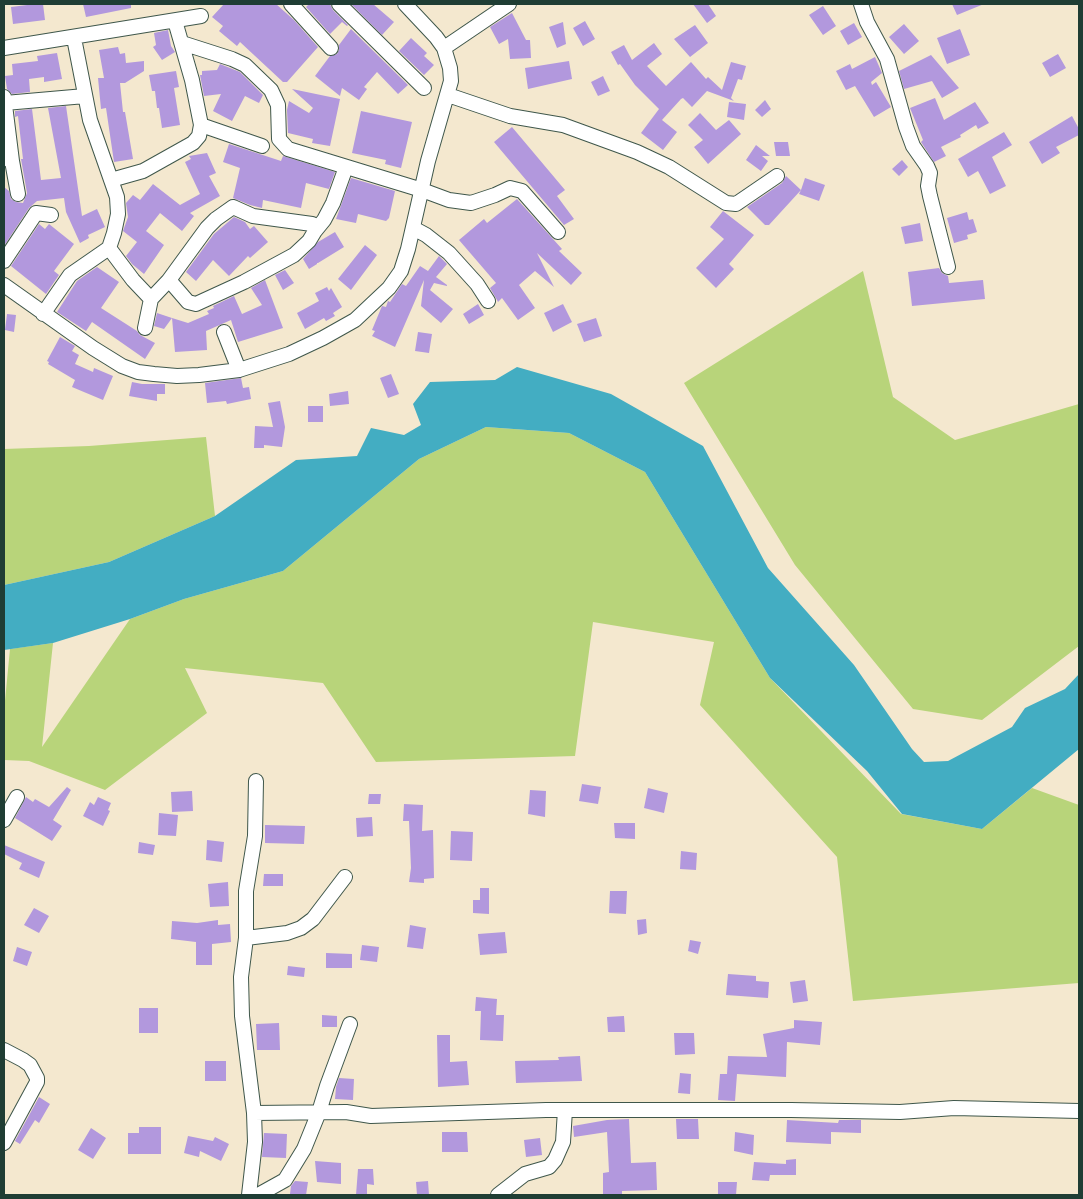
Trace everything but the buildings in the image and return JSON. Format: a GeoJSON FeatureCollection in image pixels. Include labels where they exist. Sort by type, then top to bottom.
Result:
{"type":"FeatureCollection","features":[{"type":"Feature","properties":{"kind":"street"},"geometry":{"type":"LineString","coordinates":[[291,4],[331,48]]}},
{"type":"Feature","properties":{"kind":"street"},"geometry":{"type":"LineString","coordinates":[[340,4],[424,88]]}},
{"type":"Feature","properties":{"kind":"street"},"geometry":{"type":"LineString","coordinates":[[4,285],[43,314],[122,366],[138,372],[177,376],[239,370],[289,354],[355,320],[389,288],[401,271],[428,161],[451,80],[450,68],[444,48],[404,4]]}},
{"type":"Feature","properties":{"kind":"street"},"geometry":{"type":"LineString","coordinates":[[444,48],[510,4]]}},
{"type":"Feature","properties":{"kind":"street"},"geometry":{"type":"LineString","coordinates":[[861,4],[867,22],[887,59],[913,146],[930,173],[928,186],[948,267]]}},
{"type":"Feature","properties":{"kind":"street"},"geometry":{"type":"LineString","coordinates":[[4,48],[201,16]]}},
{"type":"Feature","properties":{"kind":"street"},"geometry":{"type":"LineString","coordinates":[[111,180],[143,171],[193,143],[199,136],[201,125],[192,80],[175,21]]}},
{"type":"Feature","properties":{"kind":"street"},"geometry":{"type":"LineString","coordinates":[[43,314],[70,275],[108,248],[114,233],[118,214],[117,197],[92,127],[74,38]]}},
{"type":"Feature","properties":{"kind":"street"},"geometry":{"type":"LineString","coordinates":[[182,43],[245,65],[272,90],[278,105],[279,139],[288,149],[449,200],[471,203],[495,196],[510,188],[522,190],[558,232]]}},
{"type":"Feature","properties":{"kind":"street"},"geometry":{"type":"LineString","coordinates":[[448,95],[510,116],[563,125],[637,152],[670,167],[726,203],[736,204],[777,176]]}},
{"type":"Feature","properties":{"kind":"street"},"geometry":{"type":"LineString","coordinates":[[18,194],[8,159],[4,100],[85,96]]}},
{"type":"Feature","properties":{"kind":"street"},"geometry":{"type":"LineString","coordinates":[[201,125],[262,146]]}},
{"type":"Feature","properties":{"kind":"street"},"geometry":{"type":"LineString","coordinates":[[169,280],[188,302],[196,304],[244,282],[294,255],[309,241],[315,230],[324,220],[333,204],[346,167]]}},
{"type":"Feature","properties":{"kind":"street"},"geometry":{"type":"LineString","coordinates":[[145,328],[151,299],[169,280],[207,228],[233,207],[253,216],[312,224],[315,230]]}},
{"type":"Feature","properties":{"kind":"street"},"geometry":{"type":"LineString","coordinates":[[4,261],[36,213],[51,215]]}},
{"type":"Feature","properties":{"kind":"street"},"geometry":{"type":"LineString","coordinates":[[413,228],[426,235],[449,253],[477,284],[488,301]]}},
{"type":"Feature","properties":{"kind":"street"},"geometry":{"type":"LineString","coordinates":[[108,248],[133,280],[151,299]]}},
{"type":"Feature","properties":{"kind":"street"},"geometry":{"type":"LineString","coordinates":[[224,332],[239,370]]}},
{"type":"Feature","properties":{"kind":"street"},"geometry":{"type":"LineString","coordinates":[[249,1195],[255,1142],[254,1113],[242,1016],[241,976],[246,938],[246,891],[255,836],[256,781]]}},
{"type":"Feature","properties":{"kind":"street"},"geometry":{"type":"LineString","coordinates":[[4,820],[17,797]]}},
{"type":"Feature","properties":{"kind":"street"},"geometry":{"type":"LineString","coordinates":[[246,938],[287,933],[301,928],[313,920],[345,877]]}},
{"type":"Feature","properties":{"kind":"street"},"geometry":{"type":"LineString","coordinates":[[258,1195],[285,1180],[304,1148],[319,1112],[350,1024]]}},
{"type":"Feature","properties":{"kind":"street"},"geometry":{"type":"LineString","coordinates":[[4,1050],[30,1065],[37,1078],[37,1082],[4,1143]]}},
{"type":"Feature","properties":{"kind":"street"},"geometry":{"type":"LineString","coordinates":[[254,1113],[346,1112],[371,1116],[565,1110],[900,1112],[954,1108],[1079,1111]]}},
{"type":"Feature","properties":{"kind":"street"},"geometry":{"type":"LineString","coordinates":[[498,1195],[524,1174],[549,1166],[555,1160],[563,1142],[565,1110]]}},
{"type":"Feature","properties":{"kind":"green space"},"geometry":{"type":"Polygon","coordinates":[[[863,271],[893,397],[955,440],[1079,404],[1079,646],[982,720],[913,709],[795,565],[684,383],[863,271]]]}},
{"type":"Feature","properties":{"kind":"green space"},"geometry":{"type":"Polygon","coordinates":[[[486,427],[569,433],[645,472],[770,678],[901,814],[982,829],[1032,788],[1079,805],[1079,983],[853,1001],[837,857],[700,705],[714,642],[593,622],[575,756],[376,762],[323,683],[185,668],[207,713],[105,790],[29,761],[4,760],[4,711],[10,649],[53,643],[42,747],[130,619],[184,599],[283,571],[419,459],[486,427]]]}},
{"type":"Feature","properties":{"kind":"green space"},"geometry":{"type":"Polygon","coordinates":[[[206,437],[215,516],[109,562],[4,585],[4,449],[89,446],[206,437]]]}},
{"type":"Feature","properties":{"kind":"water"},"geometry":{"type":"Polygon","coordinates":[[[517,367],[611,394],[703,446],[768,568],[854,665],[912,749],[924,762],[948,761],[1012,727],[1025,708],[1065,689],[1079,674],[1079,749],[982,829],[902,814],[867,771],[770,678],[645,472],[569,433],[486,427],[419,459],[283,571],[184,599],[130,619],[53,643],[4,650],[4,585],[109,562],[215,516],[296,460],[357,456],[371,428],[404,435],[421,425],[413,404],[430,382],[495,380],[517,367]]]}}]}
